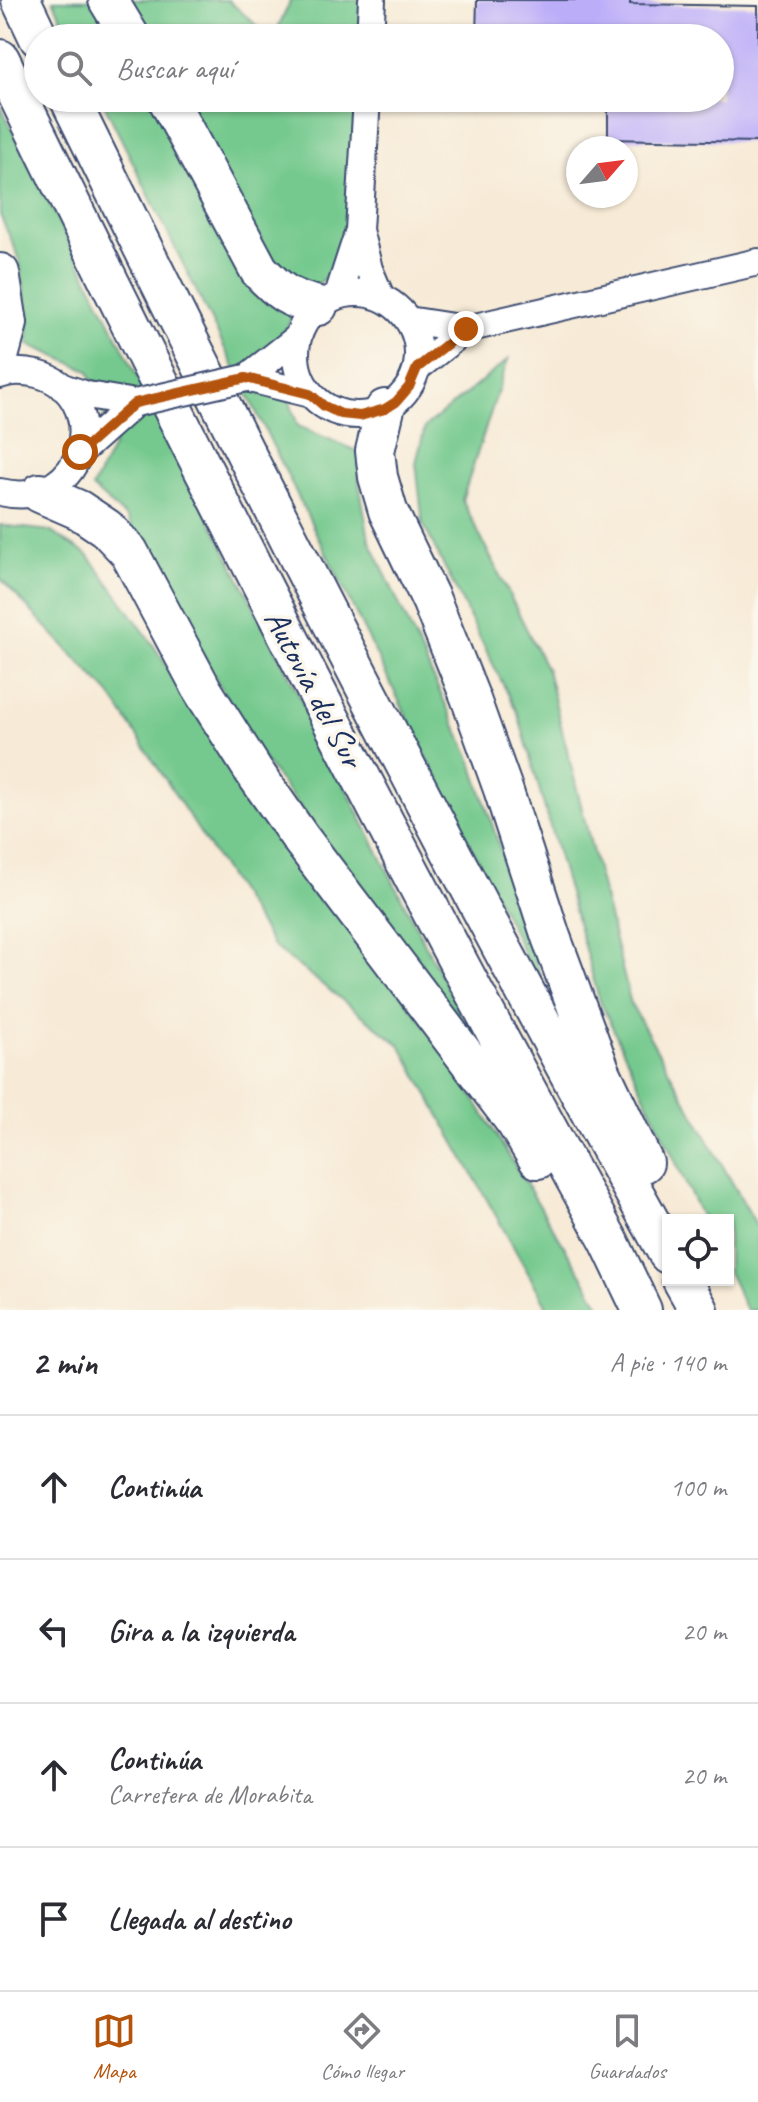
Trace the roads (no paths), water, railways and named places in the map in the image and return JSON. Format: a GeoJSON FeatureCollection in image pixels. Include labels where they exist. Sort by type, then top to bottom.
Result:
{"type":"FeatureCollection","features":[{"type":"Feature","properties":{"kind":"highway"},"geometry":{"type":"LineString","coordinates":[[21,0],[32,24]]}},
{"type":"Feature","properties":{"kind":"highway"},"geometry":{"type":"LineString","coordinates":[[108,0],[123,24]]}},
{"type":"Feature","properties":{"kind":"highway","name":"Autovía del Sur"},"geometry":{"type":"LineString","coordinates":[[0,59],[24,108]]}},
{"type":"Feature","properties":{"kind":"highway","name":"Autovía del Sur"},"geometry":{"type":"LineString","coordinates":[[26,112],[156,379],[290,641],[609,1241],[639,1306]]}},
{"type":"Feature","properties":{"kind":"highway","name":"Autovía del Sur"},"geometry":{"type":"LineString","coordinates":[[76,112],[334,630],[569,1076],[662,1243]]}},
{"type":"Feature","properties":{"kind":"highway"},"geometry":{"type":"LineString","coordinates":[[174,112],[259,270],[273,286],[291,299],[328,301]]}},
{"type":"Feature","properties":{"kind":"highway"},"geometry":{"type":"LineString","coordinates":[[0,273],[8,323],[0,353]]}},
{"type":"Feature","properties":{"kind":"highway"},"geometry":{"type":"LineString","coordinates":[[385,409],[375,451],[378,477],[388,511],[431,600],[470,697],[551,937],[601,1072],[668,1214]]}},
{"type":"Feature","properties":{"kind":"highway"},"geometry":{"type":"LineString","coordinates":[[40,493],[79,510],[106,528],[129,552],[203,691],[253,770],[301,839],[516,1123],[592,1248],[639,1306]]}},
{"type":"Feature","properties":{"kind":"highway"},"geometry":{"type":"LineString","coordinates":[[685,1286],[699,1310]]}},
{"type":"Feature","properties":{"kind":"highway"},"geometry":{"type":"LineString","coordinates":[[698,1286],[706,1310]]}},
{"type":"Feature","properties":{"kind":"street"},"geometry":{"type":"LineString","coordinates":[[371,24],[372,0]]}},
{"type":"Feature","properties":{"kind":"street"},"geometry":{"type":"LineString","coordinates":[[366,112],[359,230],[369,269],[381,297]]}},
{"type":"Feature","properties":{"kind":"street"},"geometry":{"type":"LineString","coordinates":[[328,301],[352,292],[381,297],[408,320],[418,351],[417,368],[409,387],[385,409],[360,416],[341,414],[324,406],[310,394],[296,362],[300,328],[328,301],[359,230]]}},
{"type":"Feature","properties":{"kind":"street"},"geometry":{"type":"LineString","coordinates":[[408,320],[466,329],[758,262]]}},
{"type":"Feature","properties":{"kind":"street"},"geometry":{"type":"LineString","coordinates":[[417,368],[466,329]]}},
{"type":"Feature","properties":{"kind":"street"},"geometry":{"type":"LineString","coordinates":[[258,376],[297,338]]}},
{"type":"Feature","properties":{"kind":"street"},"geometry":{"type":"LineString","coordinates":[[0,375],[25,371],[45,376],[62,387],[126,405],[258,376],[310,394]]}},
{"type":"Feature","properties":{"kind":"street"},"geometry":{"type":"LineString","coordinates":[[0,492],[21,496],[40,493],[72,470],[83,434],[73,401],[62,387]]}},
{"type":"Feature","properties":{"kind":"street"},"geometry":{"type":"LineString","coordinates":[[80,452],[126,405]]}}]}
